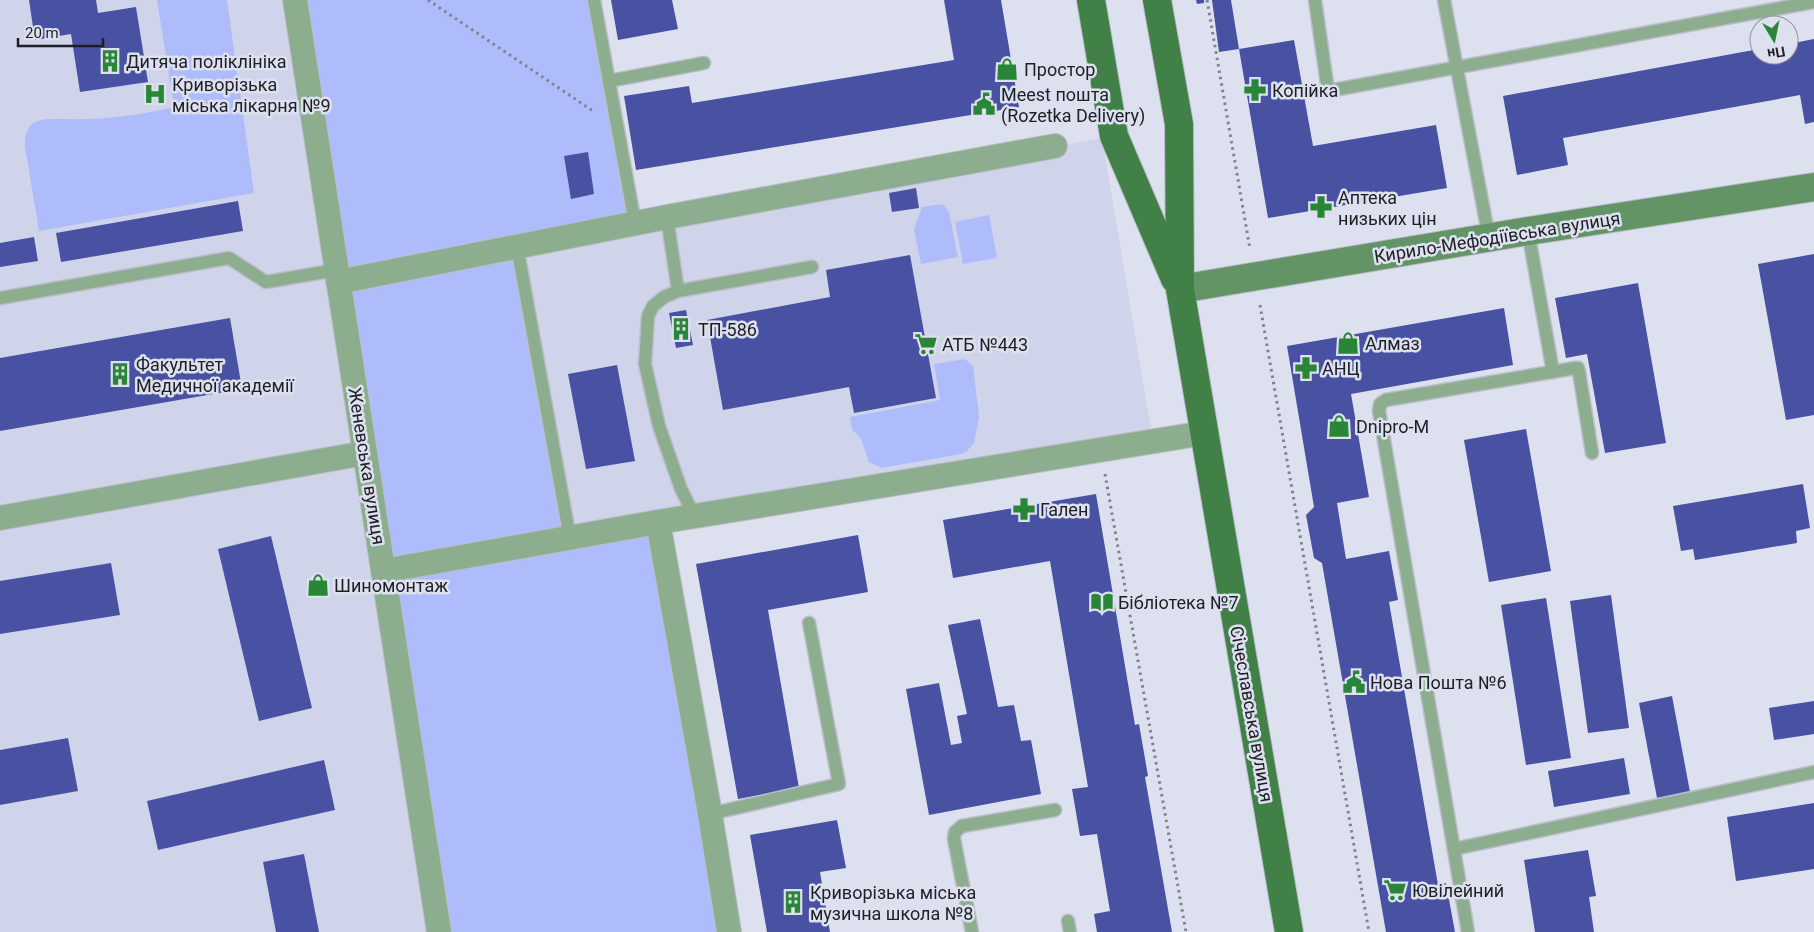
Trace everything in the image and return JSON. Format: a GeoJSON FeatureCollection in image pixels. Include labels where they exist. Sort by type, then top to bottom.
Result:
{"type":"FeatureCollection","features":[{"type":"Feature","properties":{"kind":"main road"},"geometry":{"type":"LineString","coordinates":[[1091,0],[1114,136],[1180,289]]}},
{"type":"Feature","properties":{"kind":"main road"},"geometry":{"type":"LineString","coordinates":[[1157,0],[1179,124],[1180,289]]}},
{"type":"Feature","properties":{"kind":"main road","name":"Січеславська вулиця"},"geometry":{"type":"LineString","coordinates":[[1180,289],[1289,932]]}},
{"type":"Feature","properties":{"kind":"street","name":"Женевська вулиця"},"geometry":{"type":"LineString","coordinates":[[295,0],[439,932]]}},
{"type":"Feature","properties":{"kind":"street"},"geometry":{"type":"LineString","coordinates":[[337,276],[517,246],[1055,146]]}},
{"type":"Feature","properties":{"kind":"street","name":"Кирило-Мефодіївська вулиця"},"geometry":{"type":"LineString","coordinates":[[1180,289],[1528,231],[1814,187]]}},
{"type":"Feature","properties":{"kind":"street"},"geometry":{"type":"LineString","coordinates":[[383,570],[658,522],[1204,433]]}},
{"type":"Feature","properties":{"kind":"street"},"geometry":{"type":"LineString","coordinates":[[0,518],[365,453]]}},
{"type":"Feature","properties":{"kind":"street"},"geometry":{"type":"LineString","coordinates":[[658,522],[729,932]]}},
{"type":"Feature","properties":{"kind":"lane"},"geometry":{"type":"LineString","coordinates":[[594,0],[636,223]]}},
{"type":"Feature","properties":{"kind":"lane"},"geometry":{"type":"LineString","coordinates":[[1315,0],[1328,91],[1814,2]]}},
{"type":"Feature","properties":{"kind":"lane"},"geometry":{"type":"LineString","coordinates":[[1444,0],[1489,238]]}},
{"type":"Feature","properties":{"kind":"lane"},"geometry":{"type":"LineString","coordinates":[[609,81],[704,63]]}},
{"type":"Feature","properties":{"kind":"lane"},"geometry":{"type":"LineString","coordinates":[[667,217],[678,291]]}},
{"type":"Feature","properties":{"kind":"lane"},"geometry":{"type":"LineString","coordinates":[[1528,231],[1553,372]]}},
{"type":"Feature","properties":{"kind":"lane"},"geometry":{"type":"LineString","coordinates":[[517,246],[570,538]]}},
{"type":"Feature","properties":{"kind":"lane"},"geometry":{"type":"LineString","coordinates":[[0,298],[229,258],[266,282],[337,276]]}},
{"type":"Feature","properties":{"kind":"lane"},"geometry":{"type":"LineString","coordinates":[[695,517],[681,490],[659,426],[646,364],[648,316],[653,306],[664,297],[678,291],[812,267]]}},
{"type":"Feature","properties":{"kind":"lane"},"geometry":{"type":"LineString","coordinates":[[1468,932],[1379,411],[1380,404],[1386,400],[1578,368],[1592,453]]}},
{"type":"Feature","properties":{"kind":"lane"},"geometry":{"type":"LineString","coordinates":[[710,814],[839,784],[810,623]]}},
{"type":"Feature","properties":{"kind":"lane"},"geometry":{"type":"LineString","coordinates":[[1454,849],[1814,772]]}},
{"type":"Feature","properties":{"kind":"lane"},"geometry":{"type":"LineString","coordinates":[[972,932],[954,838],[955,832],[962,826],[1055,810]]}},
{"type":"Feature","properties":{"kind":"path"},"geometry":{"type":"LineString","coordinates":[[428,0],[619,128]]}},
{"type":"Feature","properties":{"kind":"path"},"geometry":{"type":"LineString","coordinates":[[1207,0],[1369,932]]}},
{"type":"Feature","properties":{"kind":"path"},"geometry":{"type":"LineString","coordinates":[[1101,449],[1186,932]]}},
{"type":"Feature","properties":{"kind":"shaded area"},"geometry":{"type":"Polygon","coordinates":[[[0,0],[295,0],[439,932],[0,932],[0,0]]]}},
{"type":"Feature","properties":{"kind":"shaded area"},"geometry":{"type":"Polygon","coordinates":[[[157,0],[227,0],[254,193],[39,231],[25,147],[27,131],[33,123],[48,119],[119,117],[174,107],[157,0]]]}},
{"type":"Feature","properties":{"kind":"shaded area"},"geometry":{"type":"Polygon","coordinates":[[[295,0],[594,0],[635,223],[517,246],[570,538],[658,522],[729,932],[439,932],[295,0]]]}},
{"type":"Feature","properties":{"kind":"shaded area"},"geometry":{"type":"Polygon","coordinates":[[[1102,138],[1153,441],[570,538],[517,246],[1102,138]]]}},
{"type":"Feature","properties":{"kind":"shaded area"},"geometry":{"type":"Polygon","coordinates":[[[943,204],[949,212],[958,257],[921,264],[914,229],[922,207],[943,204]]]}},
{"type":"Feature","properties":{"kind":"shaded area"},"geometry":{"type":"Polygon","coordinates":[[[989,215],[997,258],[963,264],[955,222],[989,215]]]}},
{"type":"Feature","properties":{"kind":"shaded area"},"geometry":{"type":"Polygon","coordinates":[[[965,359],[973,366],[979,417],[974,443],[966,452],[881,468],[869,462],[861,439],[852,429],[850,417],[940,400],[934,364],[965,359]]]}},
{"type":"Feature","properties":{"kind":"building","name":"Дитяча поліклініка"},"geometry":{"type":"Polygon","coordinates":[[[29,0],[96,0],[98,13],[136,7],[148,82],[80,92],[71,34],[35,40],[29,0]]]}},
{"type":"Feature","properties":{"kind":"building"},"geometry":{"type":"Polygon","coordinates":[[[611,0],[672,0],[678,29],[618,40],[611,0]]]}},
{"type":"Feature","properties":{"kind":"building"},"geometry":{"type":"Polygon","coordinates":[[[944,0],[1001,0],[1019,107],[636,170],[624,96],[689,86],[692,103],[954,60],[944,0]]]}},
{"type":"Feature","properties":{"kind":"building"},"geometry":{"type":"Polygon","coordinates":[[[1196,0],[1204,0],[1204,3],[1197,4],[1196,0]]]}},
{"type":"Feature","properties":{"kind":"building"},"geometry":{"type":"Polygon","coordinates":[[[1212,0],[1231,0],[1239,49],[1219,52],[1212,0]]]}},
{"type":"Feature","properties":{"kind":"building"},"geometry":{"type":"Polygon","coordinates":[[[1814,39],[1814,122],[1805,124],[1800,95],[1563,138],[1568,165],[1517,175],[1503,96],[1749,51],[1749,65],[1799,65],[1799,42],[1814,39]]]}},
{"type":"Feature","properties":{"kind":"building"},"geometry":{"type":"Polygon","coordinates":[[[1294,40],[1313,146],[1436,125],[1447,188],[1268,218],[1239,49],[1294,40]]]}},
{"type":"Feature","properties":{"kind":"building"},"geometry":{"type":"Polygon","coordinates":[[[588,152],[594,194],[571,199],[564,156],[588,152]]]}},
{"type":"Feature","properties":{"kind":"building"},"geometry":{"type":"Polygon","coordinates":[[[916,188],[919,208],[892,212],[889,193],[916,188]]]}},
{"type":"Feature","properties":{"kind":"building"},"geometry":{"type":"Polygon","coordinates":[[[238,201],[243,231],[61,262],[56,233],[238,201]]]}},
{"type":"Feature","properties":{"kind":"building"},"geometry":{"type":"Polygon","coordinates":[[[34,237],[38,261],[0,267],[0,243],[34,237]]]}},
{"type":"Feature","properties":{"kind":"building"},"geometry":{"type":"Polygon","coordinates":[[[1814,254],[1814,415],[1786,420],[1758,264],[1814,254]]]}},
{"type":"Feature","properties":{"kind":"building"},"geometry":{"type":"Polygon","coordinates":[[[910,255],[936,398],[854,413],[849,387],[723,410],[707,320],[830,297],[826,270],[910,255]]]}},
{"type":"Feature","properties":{"kind":"building"},"geometry":{"type":"Polygon","coordinates":[[[1638,283],[1666,443],[1605,453],[1587,354],[1566,358],[1555,298],[1638,283]]]}},
{"type":"Feature","properties":{"kind":"building"},"geometry":{"type":"Polygon","coordinates":[[[1504,308],[1513,365],[1351,394],[1369,497],[1337,503],[1346,559],[1389,551],[1398,600],[1389,602],[1438,885],[1446,883],[1455,932],[1386,932],[1322,563],[1314,558],[1306,515],[1314,507],[1287,346],[1504,308]]]}},
{"type":"Feature","properties":{"kind":"building","name":"ТП-586"},"geometry":{"type":"Polygon","coordinates":[[[686,310],[693,345],[676,348],[669,313],[686,310]]]}},
{"type":"Feature","properties":{"kind":"building","name":"Факультет Медичної академії"},"geometry":{"type":"Polygon","coordinates":[[[230,318],[242,389],[0,431],[0,358],[230,318]]]}},
{"type":"Feature","properties":{"kind":"building"},"geometry":{"type":"Polygon","coordinates":[[[617,365],[635,461],[586,469],[568,374],[617,365]]]}},
{"type":"Feature","properties":{"kind":"building"},"geometry":{"type":"Polygon","coordinates":[[[1526,429],[1551,571],[1489,582],[1464,440],[1526,429]]]}},
{"type":"Feature","properties":{"kind":"building"},"geometry":{"type":"Polygon","coordinates":[[[1803,484],[1810,528],[1796,531],[1797,543],[1695,560],[1693,549],[1681,551],[1673,506],[1803,484]]]}},
{"type":"Feature","properties":{"kind":"building"},"geometry":{"type":"Polygon","coordinates":[[[1096,494],[1135,725],[1139,724],[1148,776],[1145,777],[1172,932],[1097,932],[1094,914],[1110,911],[1097,834],[1080,836],[1072,789],[1088,787],[1050,561],[953,578],[943,520],[1096,494]]]}},
{"type":"Feature","properties":{"kind":"building"},"geometry":{"type":"Polygon","coordinates":[[[858,535],[868,592],[768,610],[799,788],[738,799],[696,564],[858,535]]]}},
{"type":"Feature","properties":{"kind":"building"},"geometry":{"type":"Polygon","coordinates":[[[271,536],[312,708],[259,721],[218,549],[271,536]]]}},
{"type":"Feature","properties":{"kind":"building"},"geometry":{"type":"Polygon","coordinates":[[[111,563],[120,615],[0,634],[0,581],[111,563]]]}},
{"type":"Feature","properties":{"kind":"building"},"geometry":{"type":"Polygon","coordinates":[[[1611,595],[1629,728],[1588,733],[1570,601],[1611,595]]]}},
{"type":"Feature","properties":{"kind":"building"},"geometry":{"type":"Polygon","coordinates":[[[1546,598],[1571,758],[1526,765],[1501,605],[1546,598]]]}},
{"type":"Feature","properties":{"kind":"building"},"geometry":{"type":"Polygon","coordinates":[[[980,619],[998,707],[1014,705],[1021,741],[1031,740],[1041,794],[929,815],[906,689],[939,683],[951,745],[962,743],[957,716],[967,714],[948,625],[980,619]]]}},
{"type":"Feature","properties":{"kind":"building"},"geometry":{"type":"Polygon","coordinates":[[[1672,696],[1690,792],[1657,798],[1639,703],[1672,696]]]}},
{"type":"Feature","properties":{"kind":"building"},"geometry":{"type":"Polygon","coordinates":[[[1814,701],[1814,734],[1774,740],[1769,708],[1814,701]]]}},
{"type":"Feature","properties":{"kind":"building"},"geometry":{"type":"Polygon","coordinates":[[[68,738],[78,791],[0,805],[0,750],[68,738]]]}},
{"type":"Feature","properties":{"kind":"building"},"geometry":{"type":"Polygon","coordinates":[[[1624,758],[1630,794],[1554,807],[1548,771],[1624,758]]]}},
{"type":"Feature","properties":{"kind":"building"},"geometry":{"type":"Polygon","coordinates":[[[324,760],[335,810],[158,850],[147,801],[324,760]]]}},
{"type":"Feature","properties":{"kind":"building"},"geometry":{"type":"Polygon","coordinates":[[[1814,803],[1814,869],[1736,881],[1727,817],[1814,803]]]}},
{"type":"Feature","properties":{"kind":"building","name":"Криворізька міська музична школа №8"},"geometry":{"type":"Polygon","coordinates":[[[837,820],[846,868],[820,872],[830,932],[767,932],[750,835],[837,820]]]}},
{"type":"Feature","properties":{"kind":"building"},"geometry":{"type":"Polygon","coordinates":[[[1588,850],[1596,896],[1589,897],[1594,932],[1535,932],[1524,860],[1588,850]]]}},
{"type":"Feature","properties":{"kind":"building"},"geometry":{"type":"Polygon","coordinates":[[[304,854],[319,932],[276,932],[263,862],[304,854]]]}},
{"type":"Feature","properties":{"kind":"place","name":"Дитяча поліклініка"},"geometry":{"type":"Point","coordinates":[110,61]}},
{"type":"Feature","properties":{"kind":"place","name":"Простор"},"geometry":{"type":"Point","coordinates":[1007,69]}},
{"type":"Feature","properties":{"kind":"place","name":"Копійка"},"geometry":{"type":"Point","coordinates":[1255,90]}},
{"type":"Feature","properties":{"kind":"place","name":"Криворізька міська лікарня №9"},"geometry":{"type":"Point","coordinates":[155,94]}},
{"type":"Feature","properties":{"kind":"place","name":"Meest пошта (Rozetka Delivery)"},"geometry":{"type":"Point","coordinates":[984,104]}},
{"type":"Feature","properties":{"kind":"place","name":"Аптека низьких цін"},"geometry":{"type":"Point","coordinates":[1321,207]}},
{"type":"Feature","properties":{"kind":"place","name":"ТП-586"},"geometry":{"type":"Point","coordinates":[681,329]}},
{"type":"Feature","properties":{"kind":"place","name":"Алмаз"},"geometry":{"type":"Point","coordinates":[1348,343]}},
{"type":"Feature","properties":{"kind":"place","name":"АТБ №443"},"geometry":{"type":"Point","coordinates":[926,344]}},
{"type":"Feature","properties":{"kind":"place","name":"АНЦ"},"geometry":{"type":"Point","coordinates":[1306,368]}},
{"type":"Feature","properties":{"kind":"place","name":"Факультет Медичної академії"},"geometry":{"type":"Point","coordinates":[120,374]}},
{"type":"Feature","properties":{"kind":"place","name":"Dnipro-M"},"geometry":{"type":"Point","coordinates":[1339,426]}},
{"type":"Feature","properties":{"kind":"place","name":"Гален"},"geometry":{"type":"Point","coordinates":[1024,509]}},
{"type":"Feature","properties":{"kind":"place","name":"Шиномонтаж"},"geometry":{"type":"Point","coordinates":[318,585]}},
{"type":"Feature","properties":{"kind":"place","name":"Бібліотека №7"},"geometry":{"type":"Point","coordinates":[1102,602]}},
{"type":"Feature","properties":{"kind":"place","name":"Нова Пошта №6"},"geometry":{"type":"Point","coordinates":[1354,682]}},
{"type":"Feature","properties":{"kind":"place","name":"Ювілейний"},"geometry":{"type":"Point","coordinates":[1395,890]}},
{"type":"Feature","properties":{"kind":"place","name":"Криворізька міська музична школа №8"},"geometry":{"type":"Point","coordinates":[793,902]}}]}
